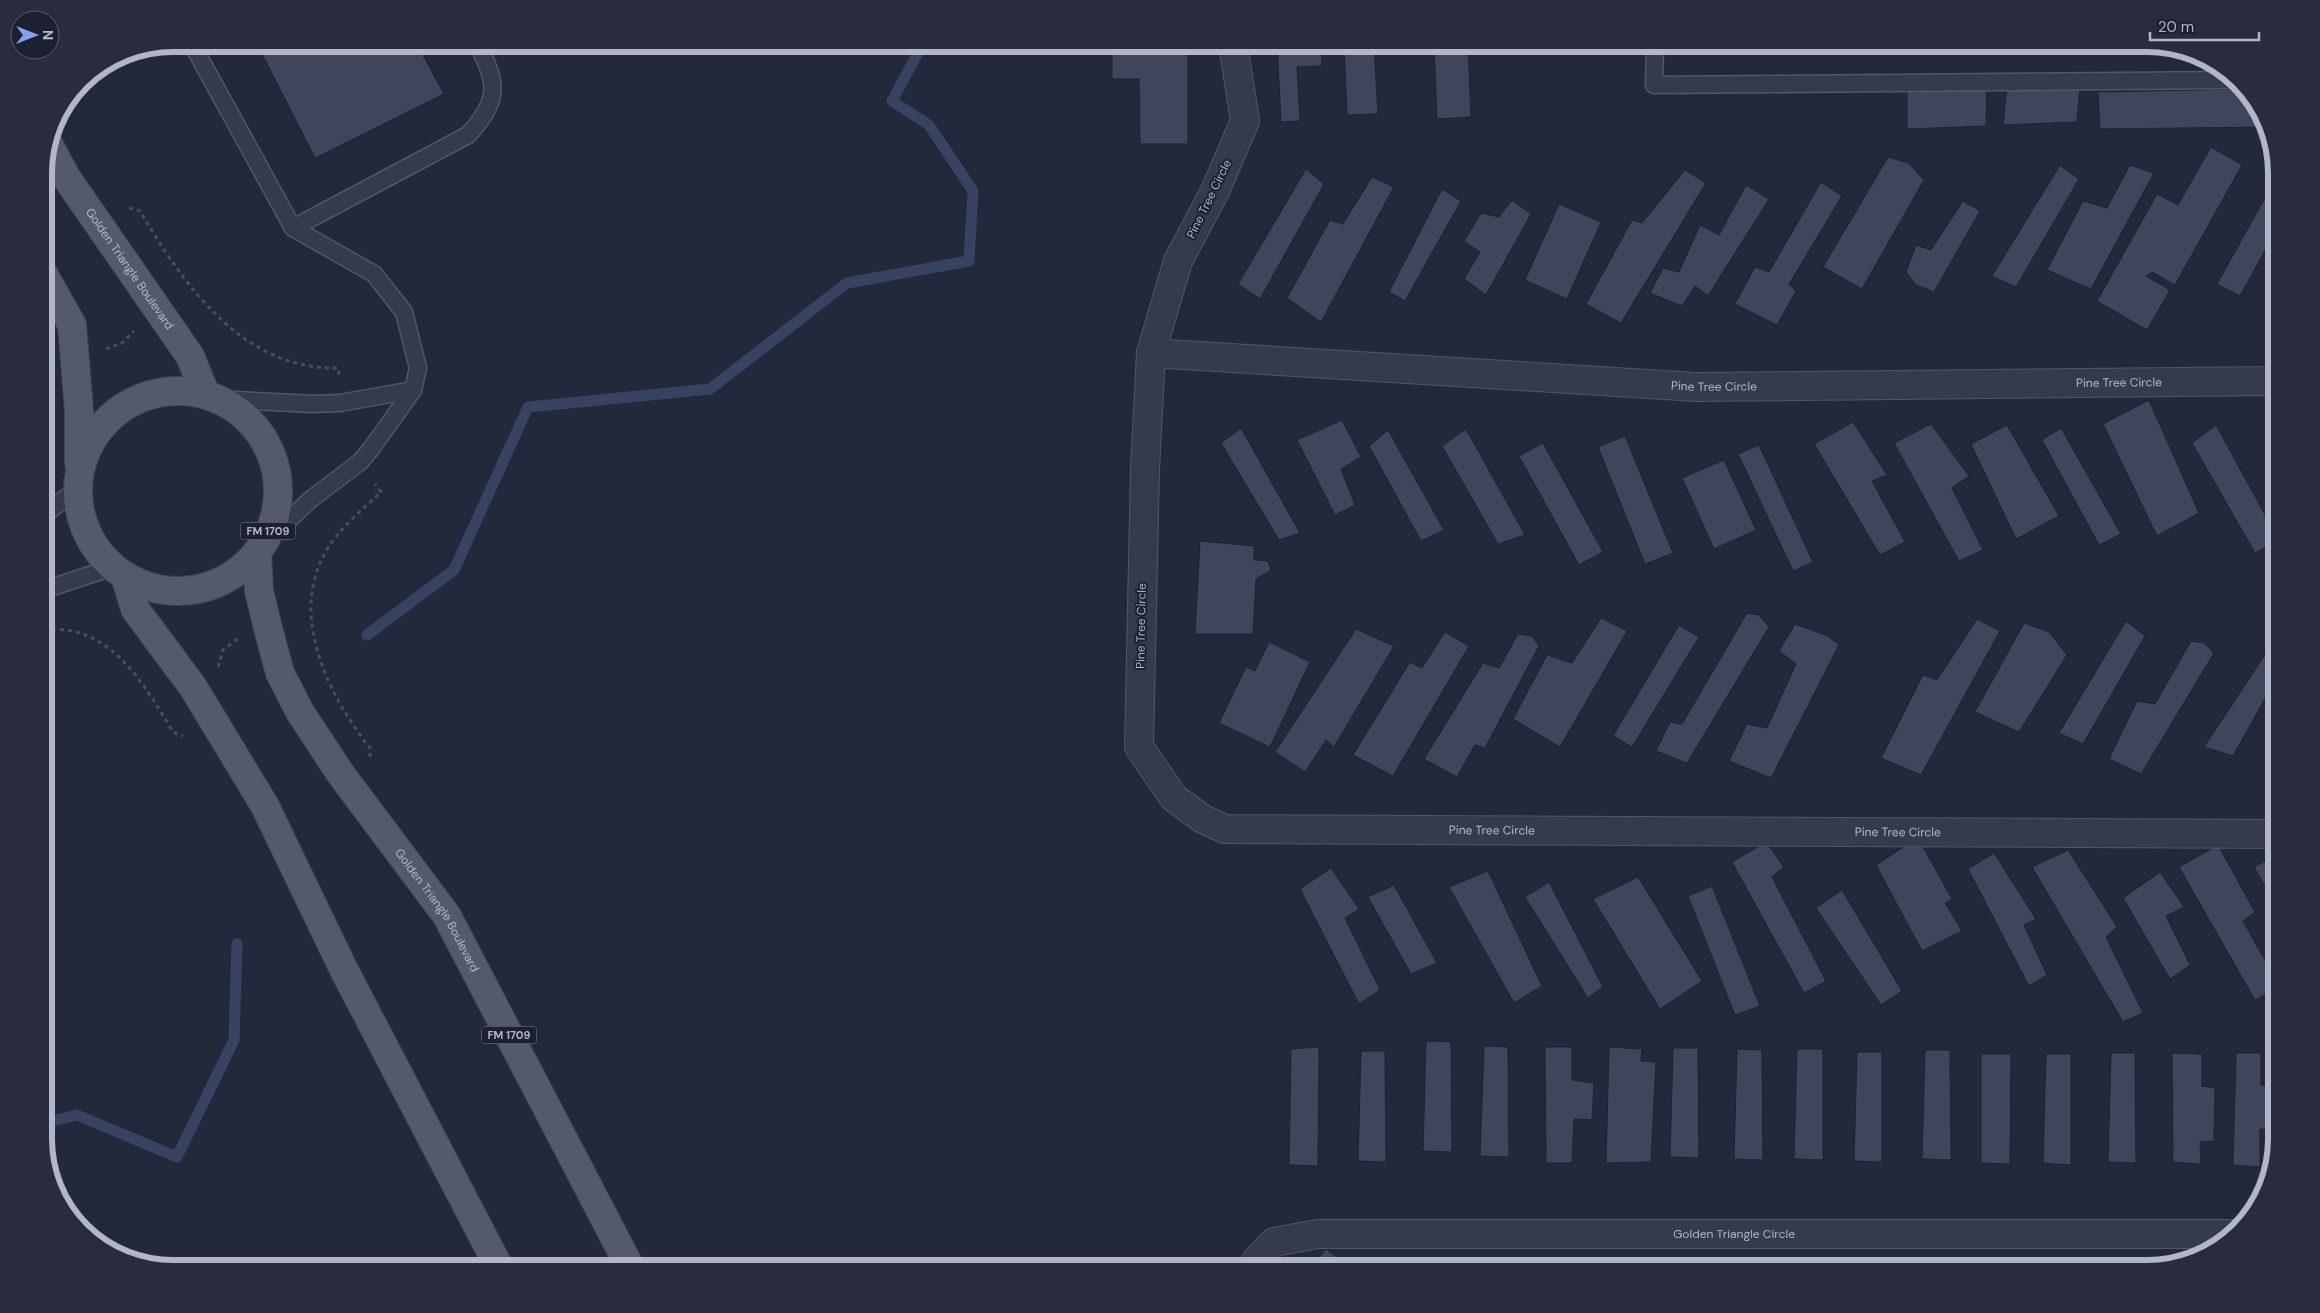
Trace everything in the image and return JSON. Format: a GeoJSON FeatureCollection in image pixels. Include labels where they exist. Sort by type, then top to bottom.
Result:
{"type":"FeatureCollection","features":[{"type":"Feature","properties":{"kind":"main road","name":"Golden Triangle Boulevard"},"geometry":{"type":"LineString","coordinates":[[55,155],[70,183],[190,356],[212,397]]}},
{"type":"Feature","properties":{"kind":"main road","name":"FM 1709"},"geometry":{"type":"LineString","coordinates":[[53,291],[72,325],[76,354],[78,484],[85,528],[97,549],[120,573],[135,609],[193,687],[265,806],[344,970],[495,1260]]}},
{"type":"Feature","properties":{"kind":"main road","name":"FM 1709"},"geometry":{"type":"LineString","coordinates":[[78,484],[86,450],[102,426],[123,406],[149,394],[178,390],[212,397],[237,410],[258,431],[272,457],[278,487],[275,516],[260,548],[234,573],[206,587],[176,591],[120,573]]}},
{"type":"Feature","properties":{"kind":"main road","name":"Golden Triangle Boulevard"},"geometry":{"type":"LineString","coordinates":[[260,548],[259,591],[280,673],[300,712],[340,773],[447,916],[626,1260]]}},
{"type":"Feature","properties":{"kind":"street","name":"Pine Tree Circle"},"geometry":{"type":"LineString","coordinates":[[1234,52],[1245,121],[1215,190],[1178,261],[1151,353],[1145,469],[1139,747],[1174,798],[1203,819],[1225,828],[2268,834]]}},
{"type":"Feature","properties":{"kind":"street","name":"Pine Tree Circle"},"geometry":{"type":"LineString","coordinates":[[1151,353],[1696,387],[2267,381]]}},
{"type":"Feature","properties":{"kind":"street","name":"Golden Triangle Circle"},"geometry":{"type":"LineString","coordinates":[[1257,1260],[1274,1242],[1318,1234],[2222,1234]]}},
{"type":"Feature","properties":{"kind":"lane"},"geometry":{"type":"LineString","coordinates":[[1655,52],[1654,85],[2223,80]]}},
{"type":"Feature","properties":{"kind":"lane"},"geometry":{"type":"LineString","coordinates":[[197,53],[293,228],[374,274],[404,312],[418,368],[413,390],[360,462],[311,499],[260,548]]}},
{"type":"Feature","properties":{"kind":"lane"},"geometry":{"type":"LineString","coordinates":[[293,228],[468,134],[484,117],[493,99],[491,76],[482,53]]}},
{"type":"Feature","properties":{"kind":"lane"},"geometry":{"type":"LineString","coordinates":[[212,397],[312,404],[340,403],[413,390]]}},
{"type":"Feature","properties":{"kind":"lane"},"geometry":{"type":"LineString","coordinates":[[53,507],[78,484]]}},
{"type":"Feature","properties":{"kind":"lane"},"geometry":{"type":"LineString","coordinates":[[53,588],[120,573]]}},
{"type":"Feature","properties":{"kind":"path"},"geometry":{"type":"LineString","coordinates":[[140,211],[186,285],[240,336],[272,355],[300,366],[338,368],[339,384]]}},
{"type":"Feature","properties":{"kind":"path"},"geometry":{"type":"LineString","coordinates":[[76,354],[112,348],[122,343],[158,309]]}},
{"type":"Feature","properties":{"kind":"path"},"geometry":{"type":"LineString","coordinates":[[370,476],[381,492],[346,526],[328,548],[316,573],[311,600],[311,626],[321,663],[338,702],[370,748]]}},
{"type":"Feature","properties":{"kind":"path"},"geometry":{"type":"LineString","coordinates":[[159,710],[216,671],[223,650],[231,642],[244,636],[311,626]]}},
{"type":"Feature","properties":{"kind":"path"},"geometry":{"type":"LineString","coordinates":[[53,629],[76,632],[94,638],[114,650],[133,673],[173,732]]}},
{"type":"Feature","properties":{"kind":"building"},"geometry":{"type":"Polygon","coordinates":[[[1188,52],[1188,144],[1140,144],[1139,79],[1112,79],[1112,53],[1188,52]]]}},
{"type":"Feature","properties":{"kind":"building"},"geometry":{"type":"Polygon","coordinates":[[[1277,52],[1321,52],[1322,66],[1297,67],[1300,121],[1281,122],[1277,52]]]}},
{"type":"Feature","properties":{"kind":"building"},"geometry":{"type":"Polygon","coordinates":[[[1344,52],[1374,52],[1378,114],[1347,115],[1344,52]]]}},
{"type":"Feature","properties":{"kind":"building"},"geometry":{"type":"Polygon","coordinates":[[[1434,52],[1468,52],[1471,117],[1437,119],[1434,52]]]}},
{"type":"Feature","properties":{"kind":"building"},"geometry":{"type":"Polygon","coordinates":[[[1670,52],[2155,53],[1670,54],[1670,52]]]}},
{"type":"Feature","properties":{"kind":"building"},"geometry":{"type":"Polygon","coordinates":[[[262,53],[422,53],[444,94],[315,158],[262,53]]]}},
{"type":"Feature","properties":{"kind":"building"},"geometry":{"type":"Polygon","coordinates":[[[1987,83],[1986,126],[1907,129],[1907,87],[1987,83]]]}},
{"type":"Feature","properties":{"kind":"building"},"geometry":{"type":"Polygon","coordinates":[[[2080,86],[2077,122],[2003,125],[2007,87],[2080,86]]]}},
{"type":"Feature","properties":{"kind":"building"},"geometry":{"type":"Polygon","coordinates":[[[2233,89],[2243,100],[2258,127],[2100,129],[2098,92],[2233,89]]]}},
{"type":"Feature","properties":{"kind":"building"},"geometry":{"type":"Polygon","coordinates":[[[2211,147],[2242,165],[2175,285],[2152,272],[2146,276],[2170,290],[2147,330],[2097,301],[2157,194],[2178,205],[2211,147]]]}},
{"type":"Feature","properties":{"kind":"building"},"geometry":{"type":"Polygon","coordinates":[[[1888,157],[1908,163],[1924,180],[1862,289],[1823,267],[1888,157]]]}},
{"type":"Feature","properties":{"kind":"building"},"geometry":{"type":"Polygon","coordinates":[[[2060,165],[2079,179],[2016,287],[1992,276],[2060,165]]]}},
{"type":"Feature","properties":{"kind":"building"},"geometry":{"type":"Polygon","coordinates":[[[2130,165],[2154,173],[2091,289],[2047,270],[2083,201],[2107,208],[2130,165]]]}},
{"type":"Feature","properties":{"kind":"building"},"geometry":{"type":"Polygon","coordinates":[[[1306,169],[1324,184],[1260,299],[1238,284],[1306,169]]]}},
{"type":"Feature","properties":{"kind":"building"},"geometry":{"type":"Polygon","coordinates":[[[1685,170],[1706,183],[1621,323],[1586,304],[1632,220],[1642,223],[1685,170]]]}},
{"type":"Feature","properties":{"kind":"building"},"geometry":{"type":"Polygon","coordinates":[[[1372,177],[1394,187],[1321,322],[1287,298],[1330,220],[1343,224],[1372,177]]]}},
{"type":"Feature","properties":{"kind":"building"},"geometry":{"type":"Polygon","coordinates":[[[1821,182],[1842,196],[1789,284],[1796,291],[1777,325],[1735,304],[1755,267],[1769,272],[1821,182]]]}},
{"type":"Feature","properties":{"kind":"building"},"geometry":{"type":"Polygon","coordinates":[[[1746,185],[1769,199],[1708,296],[1695,286],[1682,306],[1650,293],[1663,268],[1679,272],[1700,225],[1719,235],[1746,185]]]}},
{"type":"Feature","properties":{"kind":"building"},"geometry":{"type":"Polygon","coordinates":[[[1442,189],[1461,201],[1405,301],[1389,292],[1442,189]]]}},
{"type":"Feature","properties":{"kind":"building"},"geometry":{"type":"Polygon","coordinates":[[[2267,194],[2267,247],[2240,296],[2217,284],[2267,194]]]}},
{"type":"Feature","properties":{"kind":"building"},"geometry":{"type":"Polygon","coordinates":[[[1512,200],[1531,214],[1486,295],[1464,279],[1480,252],[1464,241],[1481,213],[1499,217],[1512,200]]]}},
{"type":"Feature","properties":{"kind":"building"},"geometry":{"type":"Polygon","coordinates":[[[1963,201],[1980,211],[1934,292],[1916,285],[1906,272],[1916,245],[1931,250],[1963,201]]]}},
{"type":"Feature","properties":{"kind":"building"},"geometry":{"type":"Polygon","coordinates":[[[1559,204],[1601,222],[1567,299],[1525,280],[1559,204]]]}},
{"type":"Feature","properties":{"kind":"building"},"geometry":{"type":"Polygon","coordinates":[[[2149,400],[2199,513],[2157,536],[2103,424],[2149,400]]]}},
{"type":"Feature","properties":{"kind":"building"},"geometry":{"type":"Polygon","coordinates":[[[1342,420],[1361,457],[1341,469],[1355,505],[1335,515],[1297,440],[1342,420]]]}},
{"type":"Feature","properties":{"kind":"building"},"geometry":{"type":"Polygon","coordinates":[[[1853,422],[1887,475],[1872,481],[1905,542],[1880,555],[1814,444],[1853,422]]]}},
{"type":"Feature","properties":{"kind":"building"},"geometry":{"type":"Polygon","coordinates":[[[1931,424],[1969,476],[1952,488],[1983,550],[1959,561],[1894,443],[1931,424]]]}},
{"type":"Feature","properties":{"kind":"building"},"geometry":{"type":"Polygon","coordinates":[[[2007,425],[2059,516],[2016,539],[1971,444],[2007,425]]]}},
{"type":"Feature","properties":{"kind":"building"},"geometry":{"type":"Polygon","coordinates":[[[2216,425],[2267,519],[2267,547],[2255,553],[2192,443],[2216,425]]]}},
{"type":"Feature","properties":{"kind":"building"},"geometry":{"type":"Polygon","coordinates":[[[1241,428],[1300,533],[1279,540],[1221,443],[1241,428]]]}},
{"type":"Feature","properties":{"kind":"building"},"geometry":{"type":"Polygon","coordinates":[[[2061,428],[2121,534],[2099,545],[2042,440],[2061,428]]]}},
{"type":"Feature","properties":{"kind":"building"},"geometry":{"type":"Polygon","coordinates":[[[1466,429],[1525,535],[1498,544],[1442,446],[1466,429]]]}},
{"type":"Feature","properties":{"kind":"building"},"geometry":{"type":"Polygon","coordinates":[[[1388,430],[1444,530],[1421,541],[1369,446],[1388,430]]]}},
{"type":"Feature","properties":{"kind":"building"},"geometry":{"type":"Polygon","coordinates":[[[1625,436],[1673,553],[1645,564],[1598,447],[1625,436]]]}},
{"type":"Feature","properties":{"kind":"building"},"geometry":{"type":"Polygon","coordinates":[[[1543,443],[1603,552],[1579,565],[1519,456],[1543,443]]]}},
{"type":"Feature","properties":{"kind":"building"},"geometry":{"type":"Polygon","coordinates":[[[1759,445],[1813,562],[1793,571],[1738,454],[1759,445]]]}},
{"type":"Feature","properties":{"kind":"building"},"geometry":{"type":"Polygon","coordinates":[[[1724,460],[1756,530],[1714,549],[1682,478],[1724,460]]]}},
{"type":"Feature","properties":{"kind":"building"},"geometry":{"type":"Polygon","coordinates":[[[1200,541],[1254,546],[1254,560],[1268,561],[1271,570],[1256,579],[1253,634],[1195,634],[1200,541]]]}},
{"type":"Feature","properties":{"kind":"building"},"geometry":{"type":"Polygon","coordinates":[[[1747,613],[1759,615],[1769,627],[1687,763],[1656,751],[1670,722],[1682,724],[1747,613]]]}},
{"type":"Feature","properties":{"kind":"building"},"geometry":{"type":"Polygon","coordinates":[[[1601,618],[1627,631],[1560,747],[1513,719],[1547,655],[1572,663],[1601,618]]]}},
{"type":"Feature","properties":{"kind":"building"},"geometry":{"type":"Polygon","coordinates":[[[1977,619],[2000,631],[1921,775],[1881,758],[1923,675],[1937,680],[1977,619]]]}},
{"type":"Feature","properties":{"kind":"building"},"geometry":{"type":"Polygon","coordinates":[[[2126,621],[2145,636],[2083,744],[2059,733],[2126,621]]]}},
{"type":"Feature","properties":{"kind":"building"},"geometry":{"type":"Polygon","coordinates":[[[2024,623],[2049,632],[2067,655],[2019,732],[1975,712],[2024,623]]]}},
{"type":"Feature","properties":{"kind":"building"},"geometry":{"type":"Polygon","coordinates":[[[1795,624],[1828,636],[1839,645],[1771,778],[1729,761],[1747,724],[1767,728],[1796,664],[1779,651],[1795,624]]]}},
{"type":"Feature","properties":{"kind":"building"},"geometry":{"type":"Polygon","coordinates":[[[1679,625],[1699,637],[1632,747],[1613,736],[1679,625]]]}},
{"type":"Feature","properties":{"kind":"building"},"geometry":{"type":"Polygon","coordinates":[[[1356,629],[1394,646],[1334,747],[1326,740],[1305,772],[1275,752],[1356,629]]]}},
{"type":"Feature","properties":{"kind":"building"},"geometry":{"type":"Polygon","coordinates":[[[1445,632],[1469,646],[1393,776],[1353,755],[1410,662],[1422,668],[1445,632]]]}},
{"type":"Feature","properties":{"kind":"building"},"geometry":{"type":"Polygon","coordinates":[[[1518,634],[1532,636],[1539,646],[1485,748],[1475,745],[1457,777],[1424,759],[1483,663],[1499,668],[1518,634]]]}},
{"type":"Feature","properties":{"kind":"building"},"geometry":{"type":"Polygon","coordinates":[[[2191,641],[2204,643],[2214,653],[2141,774],[2109,759],[2137,701],[2155,704],[2191,641]]]}},
{"type":"Feature","properties":{"kind":"building"},"geometry":{"type":"Polygon","coordinates":[[[1269,642],[1310,662],[1270,747],[1219,723],[1246,667],[1255,671],[1269,642]]]}},
{"type":"Feature","properties":{"kind":"building"},"geometry":{"type":"Polygon","coordinates":[[[2267,651],[2268,694],[2233,756],[2204,747],[2267,651]]]}},
{"type":"Feature","properties":{"kind":"building"},"geometry":{"type":"Polygon","coordinates":[[[1918,838],[1952,899],[1945,903],[1962,931],[1922,951],[1876,865],[1918,838]]]}},
{"type":"Feature","properties":{"kind":"building"},"geometry":{"type":"Polygon","coordinates":[[[1766,842],[1784,867],[1772,877],[1826,981],[1804,993],[1732,862],[1766,842]]]}},
{"type":"Feature","properties":{"kind":"building"},"geometry":{"type":"Polygon","coordinates":[[[2218,845],[2255,912],[2243,921],[2268,965],[2268,993],[2255,1000],[2179,867],[2218,845]]]}},
{"type":"Feature","properties":{"kind":"building"},"geometry":{"type":"Polygon","coordinates":[[[2068,850],[2117,927],[2106,937],[2143,1013],[2123,1022],[2032,867],[2068,850]]]}},
{"type":"Feature","properties":{"kind":"building"},"geometry":{"type":"Polygon","coordinates":[[[1994,853],[2036,919],[2024,925],[2047,975],[2029,986],[1968,869],[1994,853]]]}},
{"type":"Feature","properties":{"kind":"building"},"geometry":{"type":"Polygon","coordinates":[[[2268,860],[2268,891],[2254,867],[2268,860]]]}},
{"type":"Feature","properties":{"kind":"building"},"geometry":{"type":"Polygon","coordinates":[[[1331,868],[1359,909],[1345,918],[1380,990],[1359,1004],[1300,889],[1331,868]]]}},
{"type":"Feature","properties":{"kind":"building"},"geometry":{"type":"Polygon","coordinates":[[[1488,871],[1542,986],[1514,1003],[1449,887],[1488,871]]]}},
{"type":"Feature","properties":{"kind":"building"},"geometry":{"type":"Polygon","coordinates":[[[2160,872],[2184,907],[2166,916],[2190,965],[2170,979],[2123,898],[2160,872]]]}},
{"type":"Feature","properties":{"kind":"building"},"geometry":{"type":"Polygon","coordinates":[[[1638,877],[1702,981],[1660,1009],[1593,899],[1638,877]]]}},
{"type":"Feature","properties":{"kind":"building"},"geometry":{"type":"Polygon","coordinates":[[[1549,882],[1603,987],[1588,998],[1525,897],[1549,882]]]}},
{"type":"Feature","properties":{"kind":"building"},"geometry":{"type":"Polygon","coordinates":[[[1394,885],[1437,963],[1411,974],[1368,897],[1394,885]]]}},
{"type":"Feature","properties":{"kind":"building"},"geometry":{"type":"Polygon","coordinates":[[[1712,886],[1760,1006],[1735,1015],[1688,896],[1712,886]]]}},
{"type":"Feature","properties":{"kind":"building"},"geometry":{"type":"Polygon","coordinates":[[[1842,890],[1902,991],[1881,1005],[1816,908],[1842,890]]]}},
{"type":"Feature","properties":{"kind":"building"},"geometry":{"type":"Polygon","coordinates":[[[1426,1041],[1451,1042],[1452,1152],[1423,1151],[1426,1041]]]}},
{"type":"Feature","properties":{"kind":"building"},"geometry":{"type":"Polygon","coordinates":[[[1484,1046],[1508,1047],[1509,1157],[1480,1156],[1484,1046]]]}},
{"type":"Feature","properties":{"kind":"building"},"geometry":{"type":"Polygon","coordinates":[[[1319,1047],[1318,1166],[1289,1165],[1291,1049],[1319,1047]]]}},
{"type":"Feature","properties":{"kind":"building"},"geometry":{"type":"Polygon","coordinates":[[[1545,1047],[1572,1047],[1572,1080],[1594,1083],[1592,1120],[1574,1119],[1572,1163],[1546,1163],[1545,1047]]]}},
{"type":"Feature","properties":{"kind":"building"},"geometry":{"type":"Polygon","coordinates":[[[1609,1047],[1642,1049],[1641,1061],[1656,1062],[1651,1162],[1606,1163],[1609,1047]]]}},
{"type":"Feature","properties":{"kind":"building"},"geometry":{"type":"Polygon","coordinates":[[[1673,1048],[1698,1048],[1699,1158],[1670,1157],[1673,1048]]]}},
{"type":"Feature","properties":{"kind":"building"},"geometry":{"type":"Polygon","coordinates":[[[1737,1049],[1762,1050],[1763,1160],[1734,1159],[1737,1049]]]}},
{"type":"Feature","properties":{"kind":"building"},"geometry":{"type":"Polygon","coordinates":[[[1797,1049],[1823,1049],[1823,1160],[1794,1159],[1797,1049]]]}},
{"type":"Feature","properties":{"kind":"building"},"geometry":{"type":"Polygon","coordinates":[[[1925,1050],[1950,1050],[1951,1160],[1922,1159],[1925,1050]]]}},
{"type":"Feature","properties":{"kind":"building"},"geometry":{"type":"Polygon","coordinates":[[[1361,1051],[1385,1051],[1386,1162],[1358,1161],[1361,1051]]]}},
{"type":"Feature","properties":{"kind":"building"},"geometry":{"type":"Polygon","coordinates":[[[1857,1052],[1882,1052],[1882,1162],[1854,1161],[1857,1052]]]}},
{"type":"Feature","properties":{"kind":"building"},"geometry":{"type":"Polygon","coordinates":[[[2111,1053],[2135,1053],[2136,1163],[2108,1162],[2111,1053]]]}},
{"type":"Feature","properties":{"kind":"building"},"geometry":{"type":"Polygon","coordinates":[[[2172,1053],[2202,1054],[2202,1086],[2215,1088],[2214,1141],[2200,1142],[2201,1164],[2173,1162],[2172,1053]]]}},
{"type":"Feature","properties":{"kind":"building"},"geometry":{"type":"Polygon","coordinates":[[[2236,1053],[2261,1053],[2261,1085],[2268,1086],[2268,1130],[2260,1129],[2260,1167],[2233,1165],[2236,1053]]]}},
{"type":"Feature","properties":{"kind":"building"},"geometry":{"type":"Polygon","coordinates":[[[1981,1054],[2011,1054],[2010,1164],[1981,1163],[1981,1054]]]}},
{"type":"Feature","properties":{"kind":"building"},"geometry":{"type":"Polygon","coordinates":[[[2046,1054],[2071,1054],[2071,1165],[2043,1163],[2046,1054]]]}},
{"type":"Feature","properties":{"kind":"building"},"geometry":{"type":"Polygon","coordinates":[[[1326,1249],[1340,1260],[1317,1260],[1326,1249]]]}},
{"type":"Feature","properties":{"kind":"waterway"},"geometry":{"type":"LineString","coordinates":[[367,635],[454,570],[528,407],[710,389],[847,283],[969,261],[973,191],[929,125],[892,101],[918,53]]}},
{"type":"Feature","properties":{"kind":"waterway"},"geometry":{"type":"LineString","coordinates":[[53,1121],[77,1115],[177,1157],[234,1040],[237,944]]}}]}
